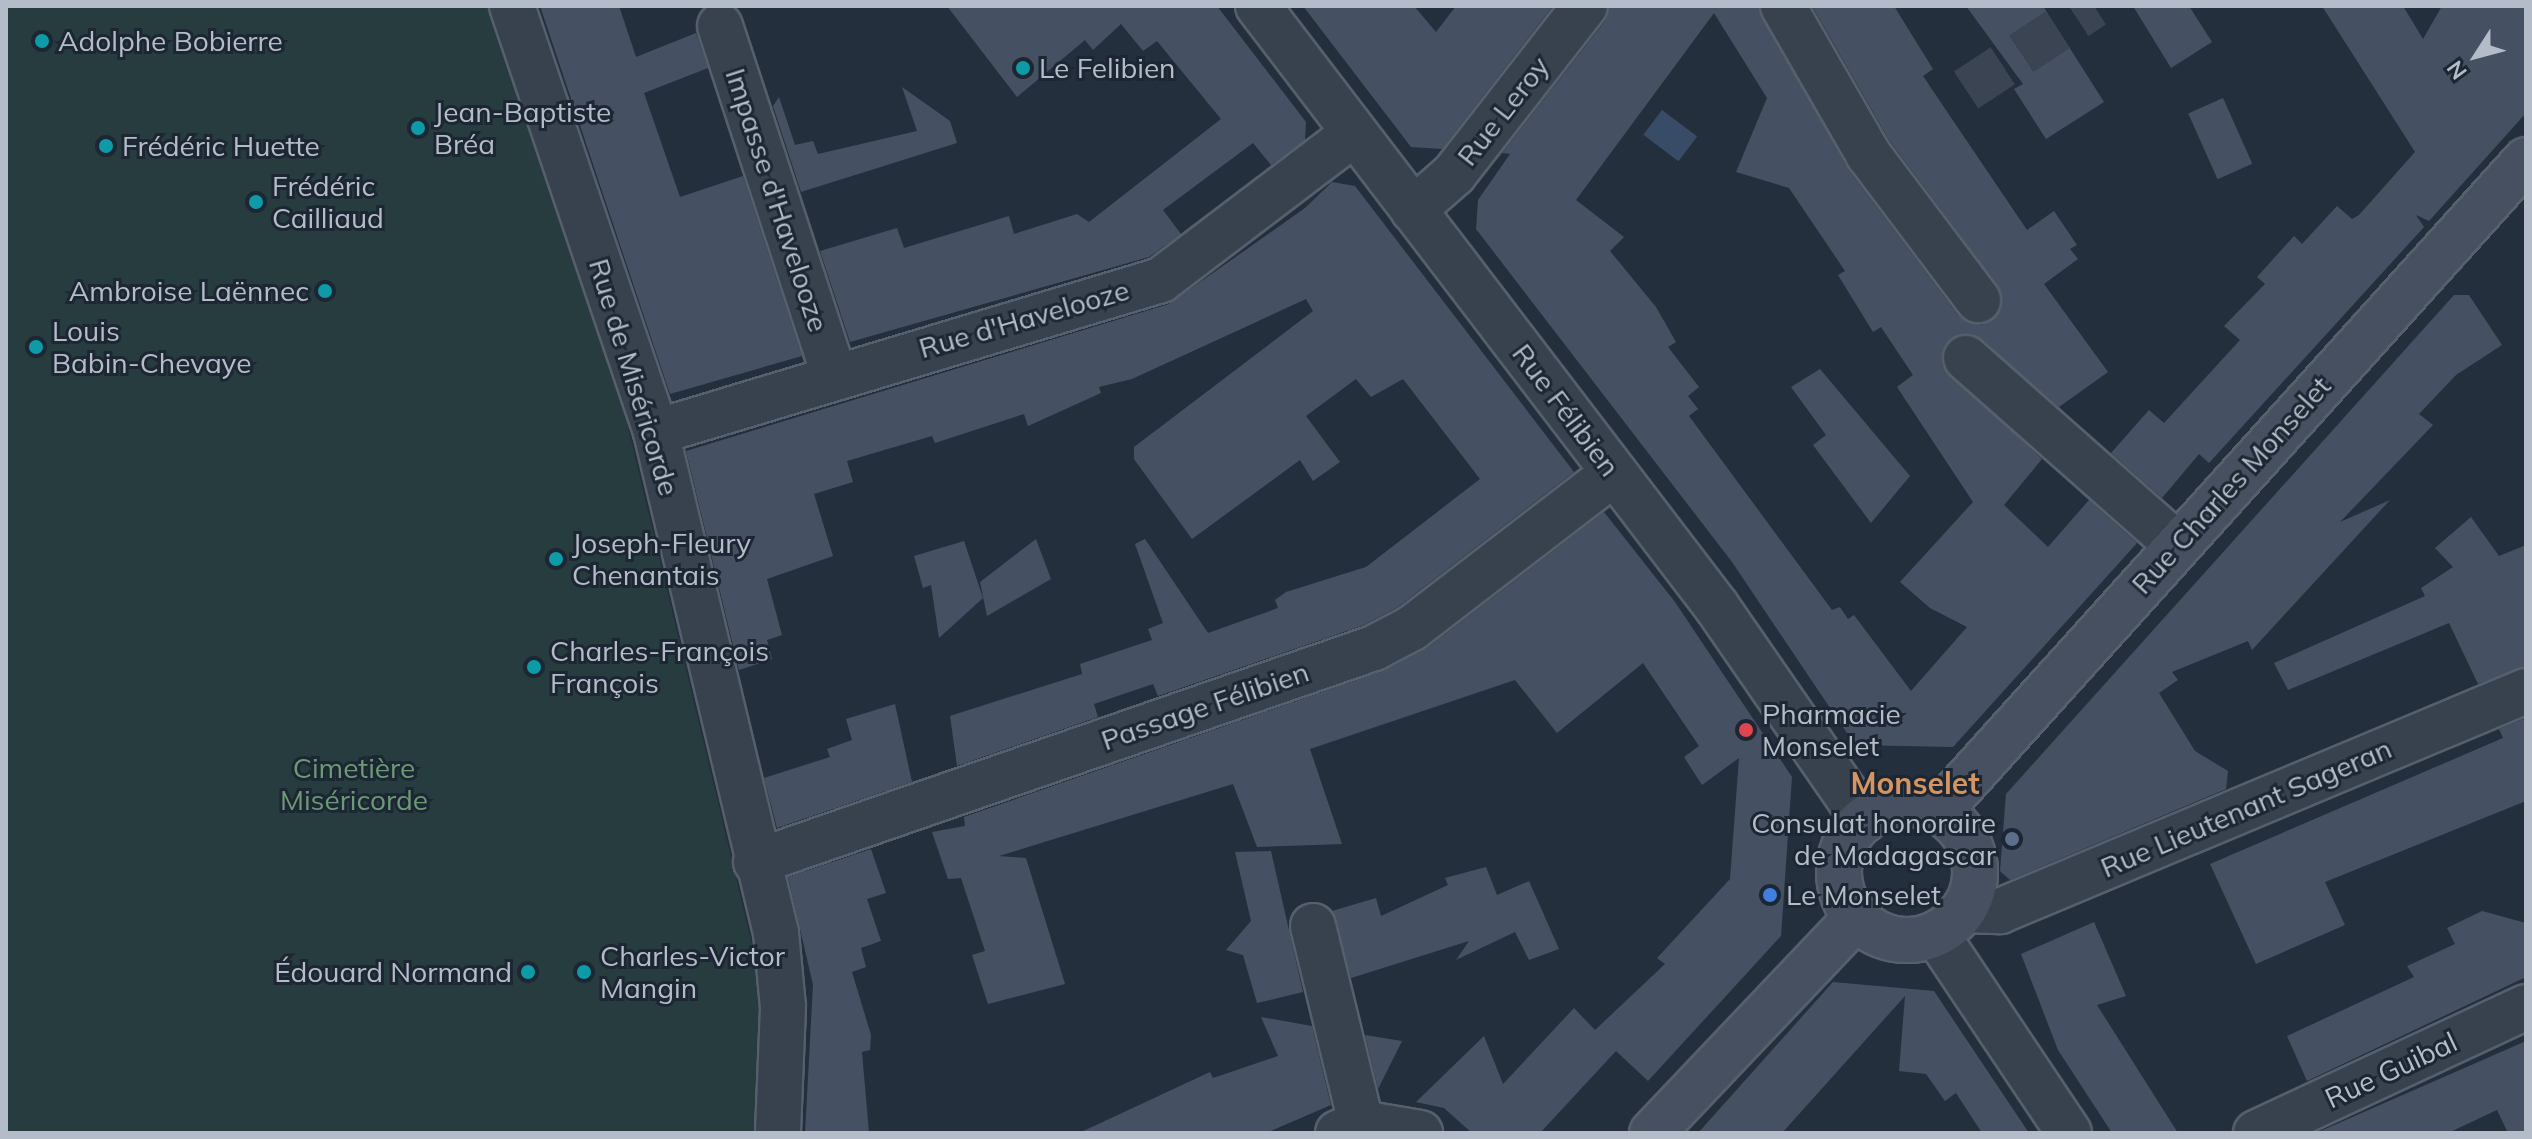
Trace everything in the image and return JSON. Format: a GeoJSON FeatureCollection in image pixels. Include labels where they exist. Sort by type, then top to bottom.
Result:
{"type":"FeatureCollection","features":[{"type":"Feature","properties":{"kind":"main road","name":"Rue Charles Monselet"},"geometry":{"type":"LineString","coordinates":[[1938,812],[2526,160]]}},
{"type":"Feature","properties":{"kind":"main road"},"geometry":{"type":"LineString","coordinates":[[1904,805],[1938,812],[1958,827],[1972,855],[1973,887],[1950,922],[1894,939],[1857,917],[1842,890],[1840,865],[1849,838],[1864,820],[1904,805]]}},
{"type":"Feature","properties":{"kind":"main road"},"geometry":{"type":"LineString","coordinates":[[1652,1133],[1857,917]]}},
{"type":"Feature","properties":{"kind":"street","name":"Rue de Miséricorde"},"geometry":{"type":"LineString","coordinates":[[512,6],[656,432],[783,977],[778,1133]]}},
{"type":"Feature","properties":{"kind":"street","name":"Rue Félibien"},"geometry":{"type":"LineString","coordinates":[[1258,6],[1717,607],[1864,820]]}},
{"type":"Feature","properties":{"kind":"street","name":"Rue Leroy"},"geometry":{"type":"LineString","coordinates":[[1413,210],[1454,174],[1585,6]]}},
{"type":"Feature","properties":{"kind":"street"},"geometry":{"type":"LineString","coordinates":[[1783,6],[1868,154],[1978,300]]}},
{"type":"Feature","properties":{"kind":"street","name":"Impasse d'Havelooze"},"geometry":{"type":"LineString","coordinates":[[720,26],[834,374]]}},
{"type":"Feature","properties":{"kind":"street","name":"Rue d'Havelooze"},"geometry":{"type":"LineString","coordinates":[[656,432],[834,374],[1161,280],[1355,133]]}},
{"type":"Feature","properties":{"kind":"street"},"geometry":{"type":"LineString","coordinates":[[1966,358],[2177,545]]}},
{"type":"Feature","properties":{"kind":"street","name":"Passage Félibien"},"geometry":{"type":"LineString","coordinates":[[756,862],[1374,648],[1412,628],[1614,473]]}},
{"type":"Feature","properties":{"kind":"street","name":"Rue Lieutenant Sageran"},"geometry":{"type":"LineString","coordinates":[[1950,922],[2000,911],[2526,691]]}},
{"type":"Feature","properties":{"kind":"street"},"geometry":{"type":"LineString","coordinates":[[1950,922],[2069,1133]]}},
{"type":"Feature","properties":{"kind":"street"},"geometry":{"type":"LineString","coordinates":[[1313,926],[1349,1128],[1420,1133]]}},
{"type":"Feature","properties":{"kind":"street","name":"Rue Guibal"},"geometry":{"type":"LineString","coordinates":[[2256,1133],[2526,1007]]}},
{"type":"Feature","properties":{"kind":"green space","name":"Cimetière Miséricorde"},"geometry":{"type":"Polygon","coordinates":[[[6,6],[494,6],[523,115],[625,415],[762,986],[756,1133],[6,1133],[6,6]]]}},
{"type":"Feature","properties":{"kind":"water"},"geometry":{"type":"Polygon","coordinates":[[[1662,110],[1697,136],[1678,161],[1643,135],[1662,110]]]}},
{"type":"Feature","properties":{"kind":"building"},"geometry":{"type":"Polygon","coordinates":[[[540,6],[619,6],[636,57],[696,33],[708,68],[644,93],[680,197],[743,176],[802,356],[670,394],[540,6]]]}},
{"type":"Feature","properties":{"kind":"building"},"geometry":{"type":"Polygon","coordinates":[[[947,6],[1217,6],[1306,122],[1305,140],[1271,165],[1253,143],[1163,210],[1181,234],[1149,257],[850,342],[820,251],[897,228],[904,248],[1009,216],[1014,234],[1077,214],[1089,222],[1221,119],[1157,41],[1143,51],[1121,24],[1093,50],[1085,40],[1017,97],[947,6]]]}},
{"type":"Feature","properties":{"kind":"building"},"geometry":{"type":"Polygon","coordinates":[[[1303,6],[1414,6],[1436,32],[1456,6],[1553,6],[1442,149],[1411,147],[1303,6]]]}},
{"type":"Feature","properties":{"kind":"building"},"geometry":{"type":"Polygon","coordinates":[[[1609,6],[1758,6],[1848,169],[1958,315],[1982,325],[2001,310],[1998,286],[1889,140],[1812,6],[1894,6],[1933,69],[1923,76],[2027,230],[2054,211],[2077,245],[2070,249],[2078,259],[2044,284],[2108,372],[2059,407],[1972,334],[1948,341],[1942,365],[2042,459],[2004,505],[2048,547],[2089,500],[2137,543],[1953,747],[1855,745],[1732,562],[1476,229],[1478,200],[1510,154],[1502,153],[1605,21],[1609,6]],[[1714,13],[1576,200],[1624,237],[1610,251],[1656,307],[1676,342],[1668,347],[1699,387],[1688,396],[1698,409],[1689,416],[1832,610],[1840,607],[1848,619],[1854,615],[1911,691],[1967,627],[1930,608],[1900,582],[1973,502],[1897,387],[1913,375],[1881,327],[1873,332],[1838,275],[1845,271],[1789,188],[1736,172],[1767,98],[1714,13]]]}},
{"type":"Feature","properties":{"kind":"building"},"geometry":{"type":"Polygon","coordinates":[[[1966,6],[2043,6],[2104,102],[2046,139],[2014,89],[2023,84],[1966,6]]]}},
{"type":"Feature","properties":{"kind":"building"},"geometry":{"type":"Polygon","coordinates":[[[2133,6],[2189,6],[2212,42],[2171,68],[2133,6]]]}},
{"type":"Feature","properties":{"kind":"building"},"geometry":{"type":"Polygon","coordinates":[[[2322,6],[2403,6],[2423,39],[2442,6],[2526,6],[2526,113],[2429,221],[2416,215],[2424,227],[2209,463],[2199,454],[2162,498],[2111,453],[2149,410],[2164,423],[2240,340],[2224,326],[2265,284],[2257,277],[2294,236],[2302,244],[2337,206],[2352,219],[2359,215],[2415,152],[2322,6]]]}},
{"type":"Feature","properties":{"kind":"building"},"geometry":{"type":"Polygon","coordinates":[[[902,87],[950,121],[957,143],[801,192],[773,106],[779,97],[795,145],[813,141],[818,154],[917,131],[902,87]]]}},
{"type":"Feature","properties":{"kind":"building"},"geometry":{"type":"Polygon","coordinates":[[[2223,98],[2252,164],[2218,179],[2188,113],[2223,98]]]}},
{"type":"Feature","properties":{"kind":"building"},"geometry":{"type":"Polygon","coordinates":[[[1332,182],[1355,186],[1574,472],[1398,607],[1364,625],[1158,696],[1153,684],[1094,704],[1098,717],[957,766],[950,716],[1082,674],[1080,664],[1152,640],[1148,629],[1163,623],[1135,544],[1145,539],[1208,633],[1278,608],[1275,600],[1286,592],[1366,567],[1480,479],[1403,379],[1371,397],[1356,379],[1306,416],[1340,462],[1313,481],[1300,460],[1192,539],[1134,459],[1134,447],[1313,311],[1306,299],[1132,379],[1099,387],[1101,393],[1028,426],[1024,414],[935,443],[932,436],[847,461],[853,482],[814,494],[833,556],[767,579],[782,635],[767,640],[772,659],[739,670],[686,451],[1169,304],[1305,208],[1332,182]]]}},
{"type":"Feature","properties":{"kind":"building"},"geometry":{"type":"Polygon","coordinates":[[[2454,295],[2469,295],[2502,345],[2456,375],[2419,414],[2433,425],[2340,522],[2390,500],[2252,650],[2248,641],[2172,672],[2178,680],[2159,693],[2195,751],[2228,771],[2226,789],[2010,880],[2000,871],[2006,794],[2454,295]]]}},
{"type":"Feature","properties":{"kind":"building"},"geometry":{"type":"Polygon","coordinates":[[[1820,369],[1910,476],[1871,523],[1813,445],[1826,435],[1791,387],[1820,369]]]}},
{"type":"Feature","properties":{"kind":"building"},"geometry":{"type":"Polygon","coordinates":[[[1604,512],[1675,602],[1792,777],[1781,936],[1648,1081],[1616,1051],[1540,1133],[1472,1133],[1444,1108],[1416,1102],[1484,1036],[1503,1084],[1574,1008],[1595,1030],[1665,964],[1657,958],[1730,879],[1739,758],[1702,785],[1684,757],[1699,746],[1643,663],[1557,733],[1515,680],[1310,749],[1342,844],[1257,847],[1233,784],[999,856],[1026,858],[1065,984],[988,1004],[972,955],[985,951],[961,878],[948,879],[932,832],[965,826],[964,817],[1385,670],[1427,648],[1604,512]]]}},
{"type":"Feature","properties":{"kind":"building"},"geometry":{"type":"Polygon","coordinates":[[[2471,517],[2499,556],[2526,545],[2526,667],[2478,684],[2449,623],[2288,690],[2274,663],[2425,596],[2421,588],[2453,567],[2435,548],[2471,517]]]}},
{"type":"Feature","properties":{"kind":"building"},"geometry":{"type":"Polygon","coordinates":[[[1036,539],[1051,579],[987,616],[980,582],[1036,539]]]}},
{"type":"Feature","properties":{"kind":"building"},"geometry":{"type":"Polygon","coordinates":[[[964,541],[983,598],[939,638],[931,585],[923,588],[914,556],[964,541]]]}},
{"type":"Feature","properties":{"kind":"building"},"geometry":{"type":"Polygon","coordinates":[[[895,704],[912,782],[777,828],[764,778],[830,757],[827,749],[852,740],[846,719],[895,704]]]}},
{"type":"Feature","properties":{"kind":"building"},"geometry":{"type":"Polygon","coordinates":[[[2526,718],[2526,801],[2325,882],[2345,925],[2256,964],[2210,864],[2503,738],[2499,729],[2526,718]]]}},
{"type":"Feature","properties":{"kind":"building"},"geometry":{"type":"Polygon","coordinates":[[[871,849],[886,893],[867,899],[881,941],[861,948],[866,967],[852,972],[871,1035],[870,1050],[862,1052],[869,1133],[805,1133],[813,985],[788,877],[871,849]]]}},
{"type":"Feature","properties":{"kind":"building"},"geometry":{"type":"Polygon","coordinates":[[[1271,851],[1303,992],[1257,1003],[1243,955],[1226,950],[1251,921],[1235,852],[1271,851]]]}},
{"type":"Feature","properties":{"kind":"building"},"geometry":{"type":"Polygon","coordinates":[[[1486,867],[1497,895],[1529,881],[1559,949],[1529,960],[1515,932],[1456,960],[1469,941],[1351,978],[1332,911],[1376,898],[1381,916],[1448,885],[1445,878],[1486,867]]]}},
{"type":"Feature","properties":{"kind":"building"},"geometry":{"type":"Polygon","coordinates":[[[2482,911],[2526,923],[2526,977],[2307,1081],[2287,1036],[2414,977],[2407,966],[2455,944],[2447,928],[2482,911]]]}},
{"type":"Feature","properties":{"kind":"building"},"geometry":{"type":"Polygon","coordinates":[[[2094,922],[2126,996],[2097,1005],[2178,1133],[2112,1133],[2058,1050],[2021,954],[2094,922]]]}},
{"type":"Feature","properties":{"kind":"building"},"geometry":{"type":"Polygon","coordinates":[[[1833,982],[1934,991],[2029,1133],[1982,1133],[1956,1093],[1945,1101],[1926,1074],[1899,1071],[1905,996],[1782,1133],[1698,1133],[1833,982]]]}},
{"type":"Feature","properties":{"kind":"building"},"geometry":{"type":"Polygon","coordinates":[[[1261,1017],[1312,1026],[1331,1105],[1266,1133],[1079,1133],[1210,1072],[1213,1078],[1278,1056],[1261,1017]]]}},
{"type":"Feature","properties":{"kind":"building"},"geometry":{"type":"Polygon","coordinates":[[[1365,1035],[1402,1041],[1378,1089],[1365,1035]]]}},
{"type":"Feature","properties":{"kind":"building"},"geometry":{"type":"Polygon","coordinates":[[[2526,1041],[2526,1133],[2508,1133],[2497,1110],[2448,1133],[2316,1133],[2526,1041]]]}},
{"type":"Feature","properties":{"kind":"tunnel"},"geometry":{"type":"LineString","coordinates":[[1966,90],[2094,6]]}},
{"type":"Feature","properties":{"kind":"place","name":"Adolphe Bobierre"},"geometry":{"type":"Point","coordinates":[42,41]}},
{"type":"Feature","properties":{"kind":"place","name":"Le Felibien"},"geometry":{"type":"Point","coordinates":[1023,68]}},
{"type":"Feature","properties":{"kind":"place","name":"Jean-Baptiste Bréa"},"geometry":{"type":"Point","coordinates":[418,128]}},
{"type":"Feature","properties":{"kind":"place","name":"Frédéric Huette"},"geometry":{"type":"Point","coordinates":[106,146]}},
{"type":"Feature","properties":{"kind":"place","name":"Frédéric Cailliaud"},"geometry":{"type":"Point","coordinates":[256,202]}},
{"type":"Feature","properties":{"kind":"place","name":"Ambroise Laënnec"},"geometry":{"type":"Point","coordinates":[325,291]}},
{"type":"Feature","properties":{"kind":"place","name":"Louis Babin-Chevaye"},"geometry":{"type":"Point","coordinates":[36,347]}},
{"type":"Feature","properties":{"kind":"place","name":"Joseph-Fleury Chenantais"},"geometry":{"type":"Point","coordinates":[556,559]}},
{"type":"Feature","properties":{"kind":"place","name":"Charles-François François"},"geometry":{"type":"Point","coordinates":[534,667]}},
{"type":"Feature","properties":{"kind":"place","name":"Pharmacie Monselet"},"geometry":{"type":"Point","coordinates":[1746,730]}},
{"type":"Feature","properties":{"kind":"place","name":"Consulat honoraire de Madagascar"},"geometry":{"type":"Point","coordinates":[2012,839]}},
{"type":"Feature","properties":{"kind":"place","name":"Le Monselet"},"geometry":{"type":"Point","coordinates":[1770,895]}},
{"type":"Feature","properties":{"kind":"place","name":"Édouard Normand"},"geometry":{"type":"Point","coordinates":[528,972]}},
{"type":"Feature","properties":{"kind":"place","name":"Charles-Victor Mangin"},"geometry":{"type":"Point","coordinates":[584,972]}},
{"type":"Feature","properties":{"kind":"district","name":"Monselet"},"geometry":{"type":"Point","coordinates":[1915,783]}}]}
